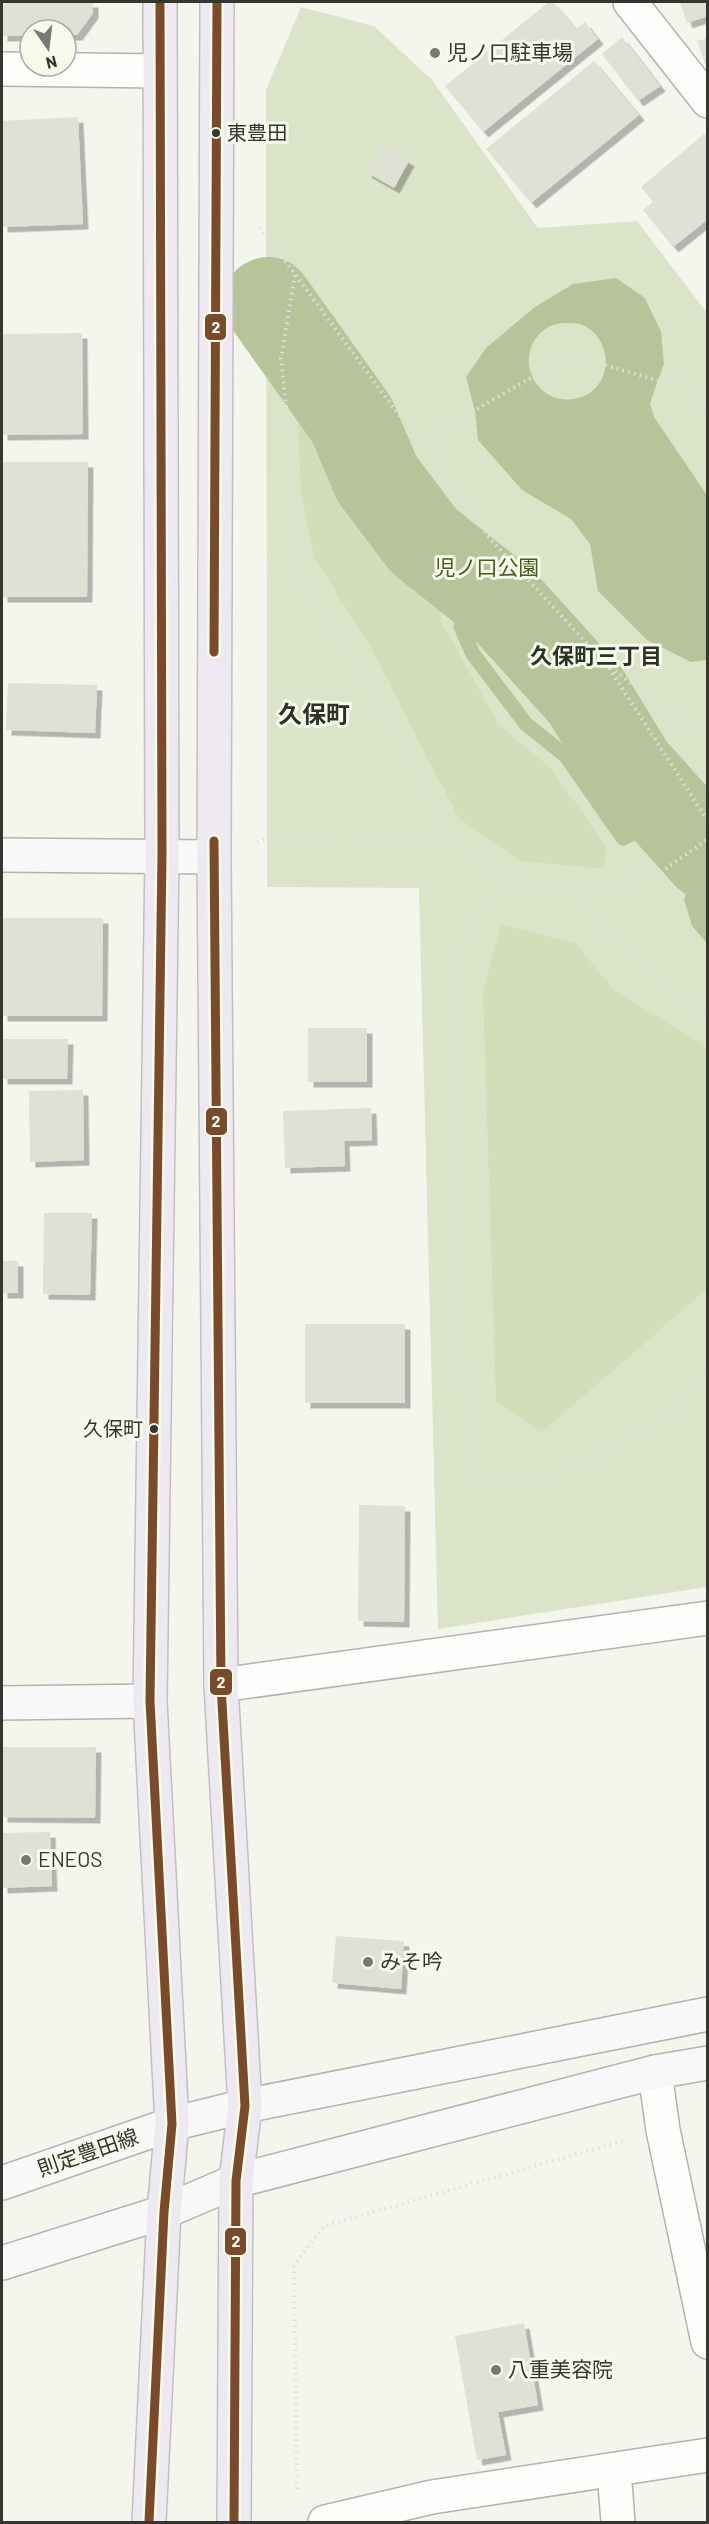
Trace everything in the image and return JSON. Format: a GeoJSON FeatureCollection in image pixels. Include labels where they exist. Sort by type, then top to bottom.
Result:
{"type":"FeatureCollection","features":[{"type":"Feature","properties":{"kind":"highway"},"geometry":{"type":"LineString","coordinates":[[149,2523],[164,2212],[172,2124],[150,1701],[162,855],[160,2]]}},
{"type":"Feature","properties":{"kind":"highway"},"geometry":{"type":"LineString","coordinates":[[217,2],[214,857],[221,1685],[245,2106],[236,2181],[234,2523]]}},
{"type":"Feature","properties":{"kind":"street"},"geometry":{"type":"LineString","coordinates":[[630,2],[708,100]]}},
{"type":"Feature","properties":{"kind":"street"},"geometry":{"type":"LineString","coordinates":[[2,69],[159,71]]}},
{"type":"Feature","properties":{"kind":"street"},"geometry":{"type":"LineString","coordinates":[[2,855],[214,857]]}},
{"type":"Feature","properties":{"kind":"street"},"geometry":{"type":"LineString","coordinates":[[221,1685],[708,1618]]}},
{"type":"Feature","properties":{"kind":"street"},"geometry":{"type":"LineString","coordinates":[[2,1703],[150,1701]]}},
{"type":"Feature","properties":{"kind":"street","name":"則定豊田線"},"geometry":{"type":"LineString","coordinates":[[2,2182],[172,2124],[245,2106],[708,2014]]}},
{"type":"Feature","properties":{"kind":"street"},"geometry":{"type":"LineString","coordinates":[[2,2263],[164,2212],[236,2181],[655,2072],[708,2063]]}},
{"type":"Feature","properties":{"kind":"street"},"geometry":{"type":"LineString","coordinates":[[655,2072],[663,2130],[708,2342]]}},
{"type":"Feature","properties":{"kind":"street"},"geometry":{"type":"LineString","coordinates":[[325,2523],[432,2497],[708,2455]]}},
{"type":"Feature","properties":{"kind":"street"},"geometry":{"type":"LineString","coordinates":[[614,2471],[618,2523]]}},
{"type":"Feature","properties":{"kind":"path"},"geometry":{"type":"LineString","coordinates":[[257,222],[295,275],[321,306],[492,542],[606,664],[708,742]]}},
{"type":"Feature","properties":{"kind":"path"},"geometry":{"type":"LineString","coordinates":[[295,275],[280,359],[292,460],[290,528],[302,580],[389,718],[455,840],[507,876],[571,892],[661,873],[708,839]]}},
{"type":"Feature","properties":{"kind":"path"},"geometry":{"type":"LineString","coordinates":[[420,442],[570,355],[659,381],[682,377],[708,416]]}},
{"type":"Feature","properties":{"kind":"path"},"geometry":{"type":"LineString","coordinates":[[606,664],[708,821]]}},
{"type":"Feature","properties":{"kind":"path"},"geometry":{"type":"LineString","coordinates":[[214,857],[276,836],[455,840]]}},
{"type":"Feature","properties":{"kind":"path"},"geometry":{"type":"LineString","coordinates":[[507,876],[473,923],[452,958],[454,1244],[470,1472],[512,1482],[556,1474],[610,1451],[669,1412],[708,1369]]}},
{"type":"Feature","properties":{"kind":"path"},"geometry":{"type":"LineString","coordinates":[[571,892],[665,988],[708,1015]]}},
{"type":"Feature","properties":{"kind":"path"},"geometry":{"type":"LineString","coordinates":[[297,2499],[294,2266],[324,2226],[663,2130]]}},
{"type":"Feature","properties":{"kind":"green space","name":"児ノ口公園"},"geometry":{"type":"Polygon","coordinates":[[[301,7],[374,26],[432,80],[538,228],[637,221],[707,313],[707,1587],[438,1629],[419,888],[267,887],[266,90],[301,7]]]}},
{"type":"Feature","properties":{"kind":"shaded area"},"geometry":{"type":"Polygon","coordinates":[[[616,278],[645,298],[661,332],[664,364],[650,403],[654,417],[707,495],[707,660],[691,662],[647,640],[598,591],[590,544],[571,519],[522,490],[478,440],[475,411],[466,377],[486,348],[535,307],[573,284],[616,278]],[[564,323],[547,328],[534,341],[529,354],[529,368],[534,380],[543,390],[554,397],[568,399],[584,396],[597,387],[604,373],[606,358],[598,337],[587,327],[564,323]]]}},
{"type":"Feature","properties":{"kind":"shaded area"},"geometry":{"type":"Polygon","coordinates":[[[297,395],[407,560],[440,588],[441,621],[499,725],[551,768],[606,846],[604,869],[520,861],[459,819],[371,648],[314,557],[301,493],[297,395]]]}},
{"type":"Feature","properties":{"kind":"shaded area"},"geometry":{"type":"Polygon","coordinates":[[[708,882],[707,943],[692,926],[684,899],[690,886],[708,882]]]}},
{"type":"Feature","properties":{"kind":"shaded area"},"geometry":{"type":"Polygon","coordinates":[[[501,924],[576,944],[614,990],[707,1047],[707,1289],[541,1433],[496,1401],[483,992],[501,924]]]}},
{"type":"Feature","properties":{"kind":"building"},"geometry":{"type":"Polygon","coordinates":[[[2,2],[93,2],[93,13],[78,34],[78,18],[18,18],[18,36],[2,36],[2,2]]]}},
{"type":"Feature","properties":{"kind":"building"},"geometry":{"type":"Polygon","coordinates":[[[549,2],[553,2],[576,29],[585,22],[598,39],[483,132],[445,86],[549,2]]]}},
{"type":"Feature","properties":{"kind":"building"},"geometry":{"type":"Polygon","coordinates":[[[680,2],[708,2],[708,16],[687,23],[680,2]]]}},
{"type":"Feature","properties":{"kind":"building"},"geometry":{"type":"Polygon","coordinates":[[[622,37],[660,86],[638,101],[602,54],[622,37]]]}},
{"type":"Feature","properties":{"kind":"building"},"geometry":{"type":"Polygon","coordinates":[[[708,38],[708,63],[705,64],[697,41],[708,38]]]}},
{"type":"Feature","properties":{"kind":"building"},"geometry":{"type":"Polygon","coordinates":[[[594,61],[639,115],[531,203],[486,149],[594,61]]]}},
{"type":"Feature","properties":{"kind":"building"},"geometry":{"type":"Polygon","coordinates":[[[78,117],[83,224],[2,227],[2,121],[78,117]]]}},
{"type":"Feature","properties":{"kind":"building"},"geometry":{"type":"Polygon","coordinates":[[[704,134],[708,138],[708,219],[673,247],[643,210],[653,202],[641,187],[704,134]]]}},
{"type":"Feature","properties":{"kind":"building"},"geometry":{"type":"Polygon","coordinates":[[[382,145],[409,161],[394,188],[366,172],[382,145]]]}},
{"type":"Feature","properties":{"kind":"building"},"geometry":{"type":"Polygon","coordinates":[[[82,333],[83,434],[2,435],[2,334],[82,333]]]}},
{"type":"Feature","properties":{"kind":"building"},"geometry":{"type":"Polygon","coordinates":[[[2,462],[88,462],[87,597],[2,597],[2,462]]]}},
{"type":"Feature","properties":{"kind":"building"},"geometry":{"type":"Polygon","coordinates":[[[8,683],[97,685],[95,733],[6,730],[8,683]]]}},
{"type":"Feature","properties":{"kind":"building"},"geometry":{"type":"Polygon","coordinates":[[[2,918],[103,918],[102,1016],[2,1016],[2,918]]]}},
{"type":"Feature","properties":{"kind":"building"},"geometry":{"type":"Polygon","coordinates":[[[308,1028],[367,1028],[367,1082],[308,1082],[308,1028]]]}},
{"type":"Feature","properties":{"kind":"building"},"geometry":{"type":"Polygon","coordinates":[[[2,1039],[68,1039],[67,1079],[2,1079],[2,1039]]]}},
{"type":"Feature","properties":{"kind":"building"},"geometry":{"type":"Polygon","coordinates":[[[83,1090],[84,1160],[30,1162],[29,1091],[83,1090]]]}},
{"type":"Feature","properties":{"kind":"building"},"geometry":{"type":"Polygon","coordinates":[[[371,1108],[372,1140],[344,1141],[345,1166],[285,1168],[283,1111],[371,1108]]]}},
{"type":"Feature","properties":{"kind":"building"},"geometry":{"type":"Polygon","coordinates":[[[44,1213],[92,1213],[90,1295],[43,1294],[44,1213]]]}},
{"type":"Feature","properties":{"kind":"building"},"geometry":{"type":"Polygon","coordinates":[[[2,1261],[18,1261],[18,1293],[2,1293],[2,1261]]]}},
{"type":"Feature","properties":{"kind":"building"},"geometry":{"type":"Polygon","coordinates":[[[305,1324],[405,1324],[405,1403],[305,1403],[305,1324]]]}},
{"type":"Feature","properties":{"kind":"building"},"geometry":{"type":"Polygon","coordinates":[[[359,1505],[405,1506],[404,1622],[358,1621],[359,1505]]]}},
{"type":"Feature","properties":{"kind":"building"},"geometry":{"type":"Polygon","coordinates":[[[2,1747],[96,1747],[95,1818],[2,1817],[2,1747]]]}},
{"type":"Feature","properties":{"kind":"building","name":"ENEOS"},"geometry":{"type":"Polygon","coordinates":[[[50,1832],[52,1886],[2,1888],[2,1833],[50,1832]]]}},
{"type":"Feature","properties":{"kind":"building","name":"みそ吟"},"geometry":{"type":"Polygon","coordinates":[[[336,1936],[404,1941],[401,1989],[332,1983],[336,1936]]]}},
{"type":"Feature","properties":{"kind":"building","name":"八重美容院"},"geometry":{"type":"Polygon","coordinates":[[[524,2323],[538,2405],[498,2412],[506,2455],[477,2460],[455,2336],[524,2323]]]}},
{"type":"Feature","properties":{"kind":"waterway"},"geometry":{"type":"LineString","coordinates":[[268,302],[352,420],[377,479],[424,541],[502,603],[586,696],[630,768],[708,855]]}},
{"type":"Feature","properties":{"kind":"waterway"},"geometry":{"type":"LineString","coordinates":[[479,584],[468,601],[461,627],[473,654],[526,724],[566,756],[623,838],[670,814]]}},
{"type":"Feature","properties":{"kind":"transit line","name":"2"},"geometry":{"type":"LineString","coordinates":[[149,2522],[164,2212],[172,2124],[150,1701],[162,855],[160,2]]}},
{"type":"Feature","properties":{"kind":"transit line","name":"2"},"geometry":{"type":"LineString","coordinates":[[214,652],[217,2]]}},
{"type":"Feature","properties":{"kind":"transit line","name":"2"},"geometry":{"type":"LineString","coordinates":[[214,841],[221,1685],[245,2106],[236,2181],[234,2522]]}},
{"type":"Feature","properties":{"kind":"place","name":"児ノ口駐車場"},"geometry":{"type":"Point","coordinates":[435,53]}},
{"type":"Feature","properties":{"kind":"place","name":"東豊田"},"geometry":{"type":"Point","coordinates":[216,133]}},
{"type":"Feature","properties":{"kind":"place","name":"久保町"},"geometry":{"type":"Point","coordinates":[154,1429]}},
{"type":"Feature","properties":{"kind":"place","name":"ENEOS"},"geometry":{"type":"Point","coordinates":[26,1860]}},
{"type":"Feature","properties":{"kind":"place","name":"みそ吟"},"geometry":{"type":"Point","coordinates":[368,1962]}},
{"type":"Feature","properties":{"kind":"place","name":"八重美容院"},"geometry":{"type":"Point","coordinates":[496,2370]}},
{"type":"Feature","properties":{"kind":"district","name":"久保町三丁目"},"geometry":{"type":"Point","coordinates":[596,656]}},
{"type":"Feature","properties":{"kind":"district","name":"久保町"},"geometry":{"type":"Point","coordinates":[314,715]}}]}
